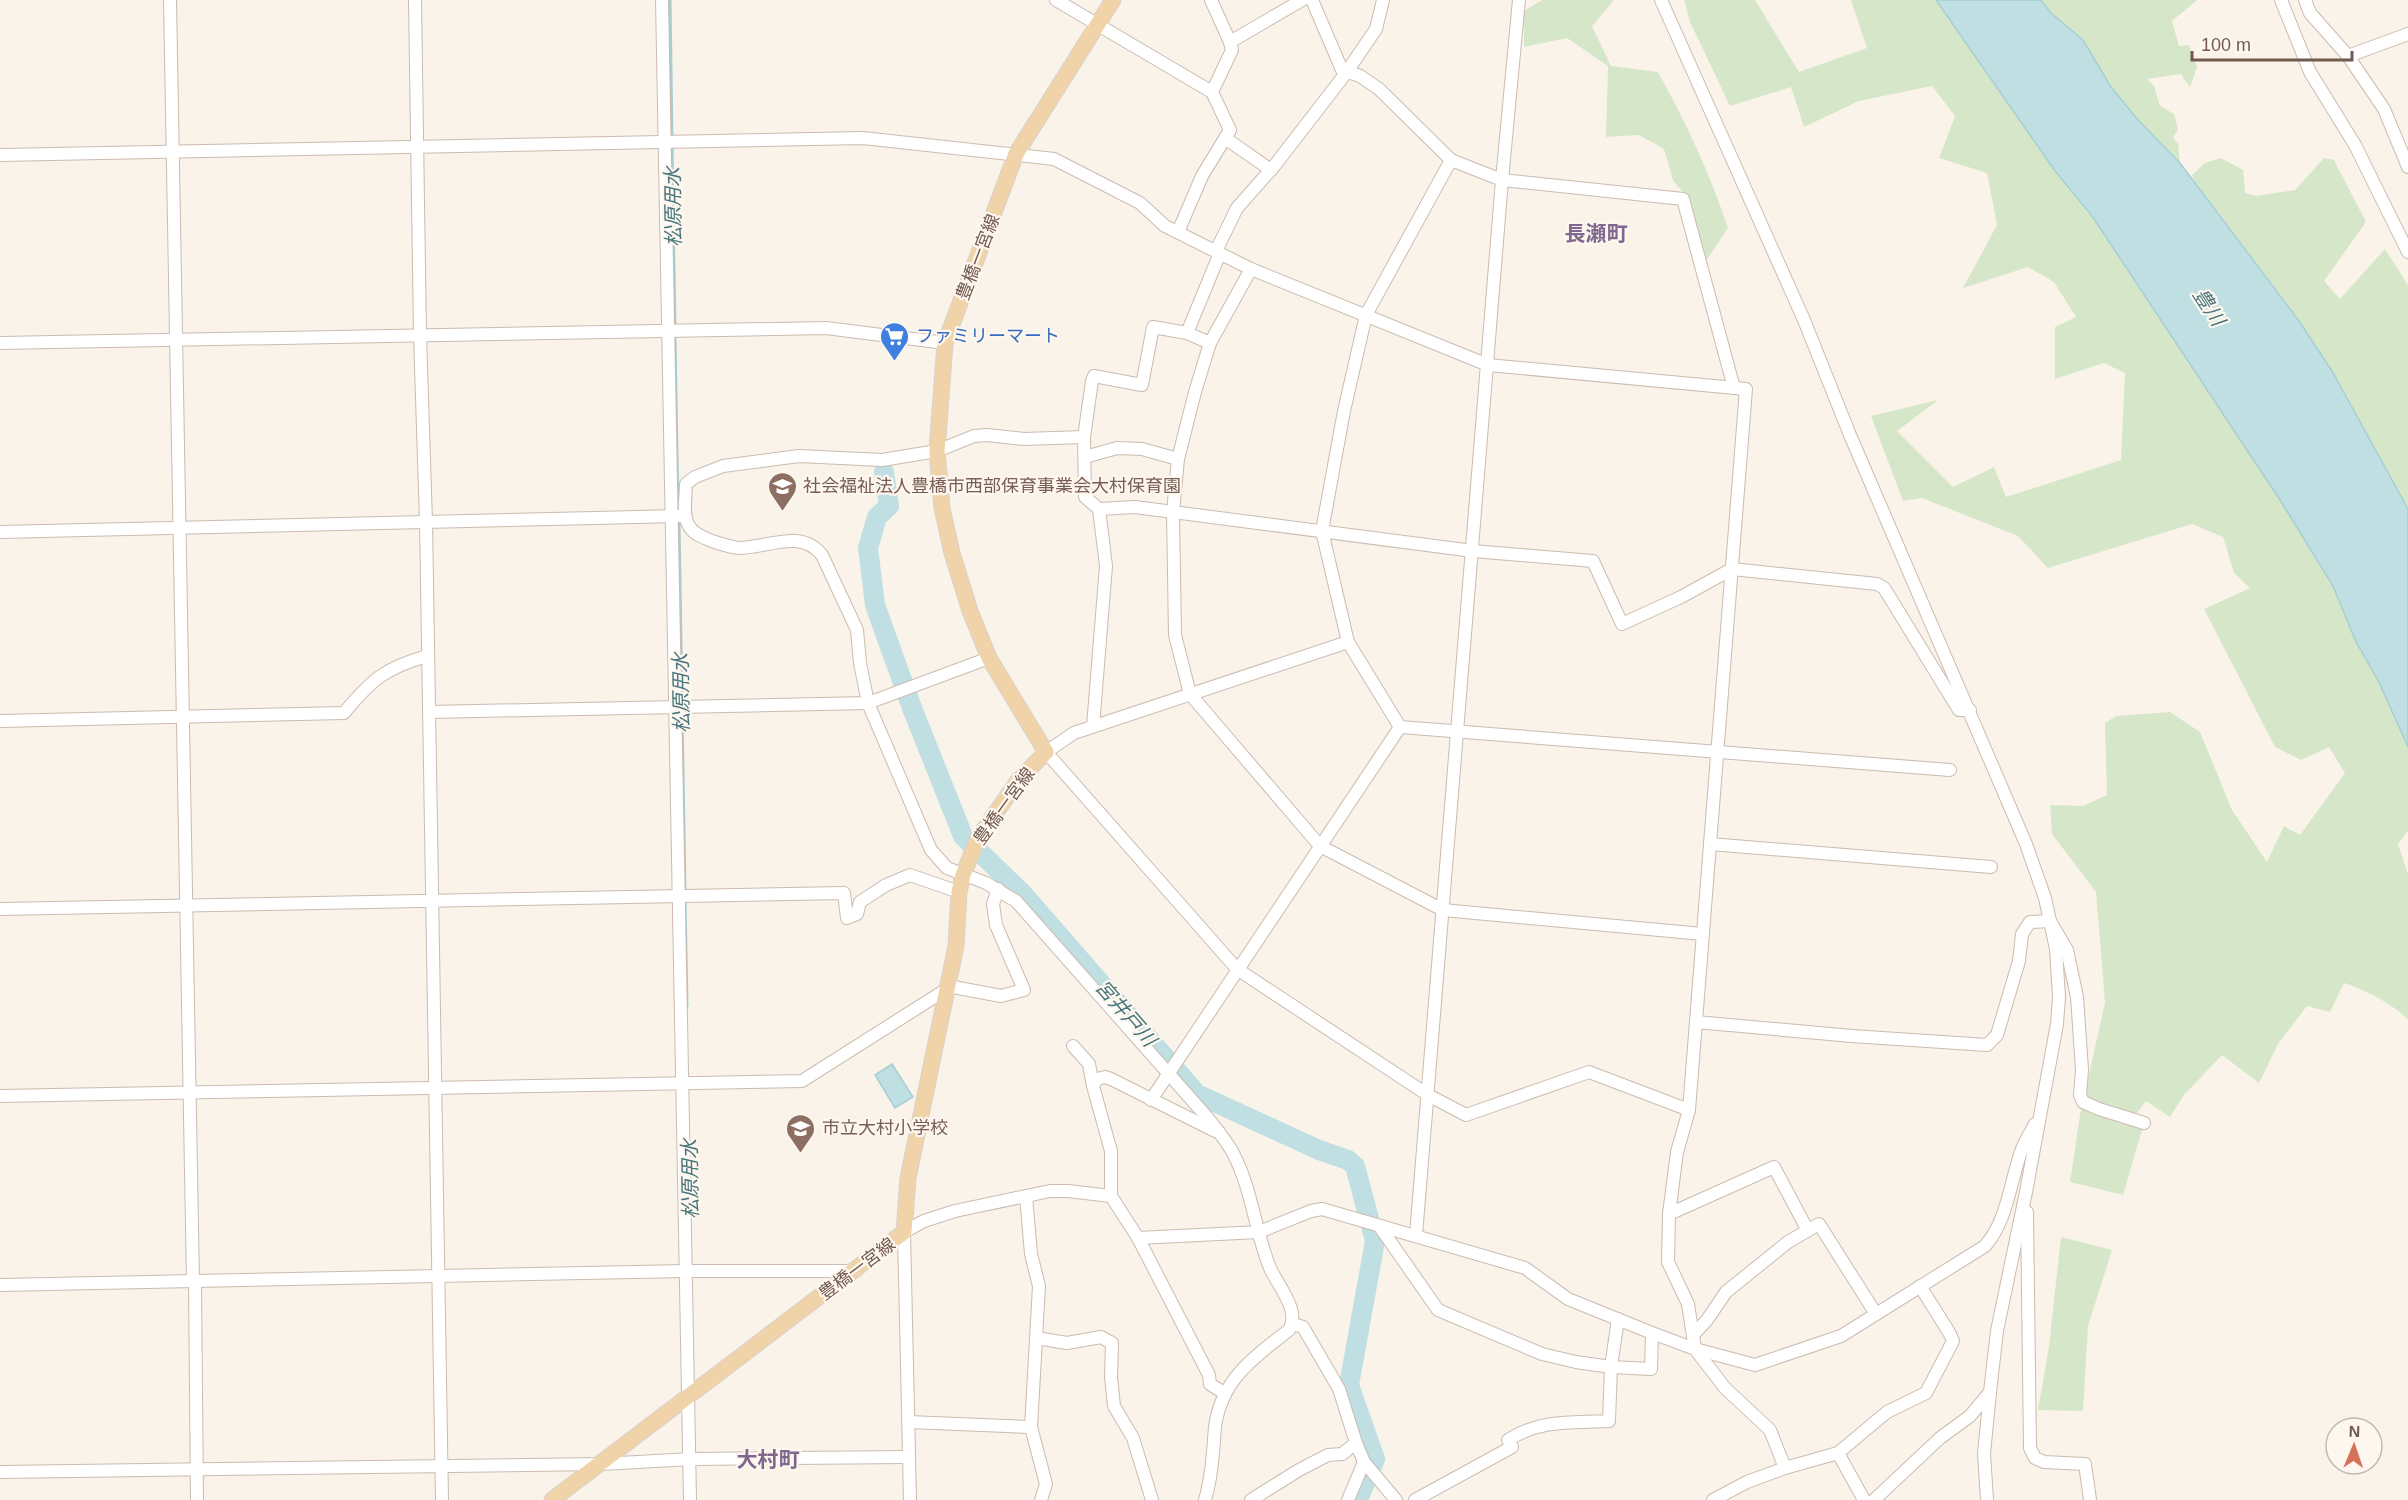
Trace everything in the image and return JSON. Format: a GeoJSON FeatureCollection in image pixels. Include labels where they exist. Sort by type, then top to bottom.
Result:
{"type":"FeatureCollection","features":[{"type":"Feature","properties":{"kind":"main road","name":"豊橋一宮線"},"geometry":{"type":"LineString","coordinates":[[552,1500],[687,1395],[856,1271],[904,1232],[908,1178],[956,946],[959,892],[963,874],[978,838],[1018,781],[1046,752],[989,658],[970,611],[952,553],[942,508],[937,451],[945,343],[1016,154],[1113,0]]}},
{"type":"Feature","properties":{"kind":"street"},"geometry":{"type":"LineString","coordinates":[[170,0],[197,1500]]}},
{"type":"Feature","properties":{"kind":"street"},"geometry":{"type":"LineString","coordinates":[[415,0],[442,1500]]}},
{"type":"Feature","properties":{"kind":"street"},"geometry":{"type":"LineString","coordinates":[[662,0],[669,142],[678,516],[689,1271],[687,1395],[693,1458],[690,1500]]}},
{"type":"Feature","properties":{"kind":"street"},"geometry":{"type":"LineString","coordinates":[[1056,0],[1212,92],[1230,130],[1202,176],[1178,232]]}},
{"type":"Feature","properties":{"kind":"street"},"geometry":{"type":"LineString","coordinates":[[1212,0],[1232,50],[1212,92]]}},
{"type":"Feature","properties":{"kind":"street"},"geometry":{"type":"LineString","coordinates":[[1230,42],[1302,0]]}},
{"type":"Feature","properties":{"kind":"street"},"geometry":{"type":"LineString","coordinates":[[1312,0],[1342,70],[1359,76],[1379,89],[1451,160],[1502,180],[1683,199],[1734,388]]}},
{"type":"Feature","properties":{"kind":"street"},"geometry":{"type":"LineString","coordinates":[[1187,333],[1218,252],[1238,208],[1271,170],[1346,73],[1376,29],[1383,0]]}},
{"type":"Feature","properties":{"kind":"street"},"geometry":{"type":"LineString","coordinates":[[1416,1235],[1502,180],[1519,0]]}},
{"type":"Feature","properties":{"kind":"street"},"geometry":{"type":"LineString","coordinates":[[1660,0],[1804,320],[1855,446],[2026,844],[2045,898],[2056,949],[2059,997],[2057,1024],[1997,1331],[1984,1453],[1987,1500]]}},
{"type":"Feature","properties":{"kind":"street"},"geometry":{"type":"LineString","coordinates":[[2281,0],[2310,72],[2355,146],[2408,252]]}},
{"type":"Feature","properties":{"kind":"street"},"geometry":{"type":"LineString","coordinates":[[2305,0],[2310,13],[2348,56],[2384,109],[2408,167]]}},
{"type":"Feature","properties":{"kind":"street"},"geometry":{"type":"LineString","coordinates":[[2348,56],[2408,34]]}},
{"type":"Feature","properties":{"kind":"street"},"geometry":{"type":"LineString","coordinates":[[0,155],[864,138],[1054,159],[1140,203],[1165,226],[1251,269],[1488,365],[1746,389],[1689,1110],[1677,1152],[1669,1214],[1668,1262],[1688,1304],[1695,1348],[1725,1388],[1770,1430],[1785,1468]]}},
{"type":"Feature","properties":{"kind":"street"},"geometry":{"type":"LineString","coordinates":[[1225,138],[1271,170]]}},
{"type":"Feature","properties":{"kind":"street"},"geometry":{"type":"LineString","coordinates":[[1400,727],[1348,642],[1322,531],[1344,411],[1366,315],[1451,160]]}},
{"type":"Feature","properties":{"kind":"street"},"geometry":{"type":"LineString","coordinates":[[1251,269],[1210,344],[1178,459],[1173,512],[1175,635],[1190,694],[1320,846],[1443,910],[1703,934]]}},
{"type":"Feature","properties":{"kind":"street"},"geometry":{"type":"LineString","coordinates":[[1210,344],[1187,333],[1153,327],[1143,386],[1094,376],[1084,437],[1085,497],[1099,508],[1135,507],[1473,551],[1593,561],[1622,624],[1681,597],[1732,569],[1877,584],[1884,588],[1959,710],[1970,710]]}},
{"type":"Feature","properties":{"kind":"street"},"geometry":{"type":"LineString","coordinates":[[0,343],[826,328],[945,343]]}},
{"type":"Feature","properties":{"kind":"street"},"geometry":{"type":"LineString","coordinates":[[678,516],[686,484],[695,477],[723,466],[799,456],[882,460],[937,451],[975,436],[987,435],[1024,439],[1084,437]]}},
{"type":"Feature","properties":{"kind":"street"},"geometry":{"type":"LineString","coordinates":[[1085,458],[1117,448],[1142,449],[1178,459]]}},
{"type":"Feature","properties":{"kind":"street"},"geometry":{"type":"LineString","coordinates":[[1093,726],[1106,566],[1099,508]]}},
{"type":"Feature","properties":{"kind":"street"},"geometry":{"type":"LineString","coordinates":[[0,532],[678,516],[704,538],[727,547],[741,548],[799,540],[816,547],[822,555],[857,630],[860,663],[868,703],[931,850],[947,868],[998,889],[1028,912],[1171,1068],[1221,1134],[1240,1169],[1270,1268],[1291,1308],[1293,1324],[1245,1364],[1224,1393],[1215,1425],[1211,1479],[1205,1500]]}},
{"type":"Feature","properties":{"kind":"street"},"geometry":{"type":"LineString","coordinates":[[1348,642],[1093,726],[1074,733],[1046,752],[1237,969],[1428,1095],[1466,1115],[1589,1072],[1689,1110]]}},
{"type":"Feature","properties":{"kind":"street"},"geometry":{"type":"LineString","coordinates":[[0,721],[344,713],[379,675],[401,663],[427,656]]}},
{"type":"Feature","properties":{"kind":"street"},"geometry":{"type":"LineString","coordinates":[[429,712],[868,703],[989,658]]}},
{"type":"Feature","properties":{"kind":"street"},"geometry":{"type":"LineString","coordinates":[[1400,727],[1950,770]]}},
{"type":"Feature","properties":{"kind":"street"},"geometry":{"type":"LineString","coordinates":[[1151,1100],[1400,727]]}},
{"type":"Feature","properties":{"kind":"street"},"geometry":{"type":"LineString","coordinates":[[1710,844],[1991,867]]}},
{"type":"Feature","properties":{"kind":"street"},"geometry":{"type":"LineString","coordinates":[[0,909],[844,893],[847,918],[857,914],[860,902],[886,885],[910,875],[959,892]]}},
{"type":"Feature","properties":{"kind":"street"},"geometry":{"type":"LineString","coordinates":[[0,1096],[802,1081],[947,988],[1001,996],[1024,990],[996,925],[993,904],[998,889]]}},
{"type":"Feature","properties":{"kind":"street"},"geometry":{"type":"LineString","coordinates":[[1696,1022],[1987,1045],[1997,1035],[2004,1013],[2019,962],[2022,934],[2030,922],[2050,921]]}},
{"type":"Feature","properties":{"kind":"street"},"geometry":{"type":"LineString","coordinates":[[2050,921],[2067,950],[2077,997],[2082,1070],[2080,1095],[2083,1102],[2144,1123]]}},
{"type":"Feature","properties":{"kind":"street"},"geometry":{"type":"LineString","coordinates":[[1073,1046],[1089,1064],[1111,1151],[1111,1196],[1138,1238],[1209,1375],[1210,1384],[1224,1393]]}},
{"type":"Feature","properties":{"kind":"street"},"geometry":{"type":"LineString","coordinates":[[1093,1086],[1097,1079],[1105,1077],[1221,1134]]}},
{"type":"Feature","properties":{"kind":"street"},"geometry":{"type":"LineString","coordinates":[[1138,1238],[1259,1232],[1311,1211],[1322,1209],[1525,1268],[1568,1299],[1652,1334],[1755,1365],[1841,1336],[1985,1246],[1993,1237],[2013,1184],[2022,1148],[2041,1114]]}},
{"type":"Feature","properties":{"kind":"street"},"geometry":{"type":"LineString","coordinates":[[1669,1214],[1774,1167],[1807,1229]]}},
{"type":"Feature","properties":{"kind":"street"},"geometry":{"type":"LineString","coordinates":[[910,1500],[904,1232],[924,1221],[945,1214],[1050,1191],[1111,1196]]}},
{"type":"Feature","properties":{"kind":"street"},"geometry":{"type":"LineString","coordinates":[[2026,1192],[2030,1448],[2035,1458],[2044,1462],[2085,1464],[2090,1500]]}},
{"type":"Feature","properties":{"kind":"street"},"geometry":{"type":"LineString","coordinates":[[1026,1196],[1031,1254],[1039,1286],[1031,1427],[1046,1484],[1041,1500]]}},
{"type":"Feature","properties":{"kind":"street"},"geometry":{"type":"LineString","coordinates":[[1693,1335],[1707,1320],[1726,1292],[1788,1242],[1819,1224],[1876,1314]]}},
{"type":"Feature","properties":{"kind":"street"},"geometry":{"type":"LineString","coordinates":[[1378,1226],[1438,1310],[1542,1354],[1611,1367],[1652,1369],[1652,1334]]}},
{"type":"Feature","properties":{"kind":"street"},"geometry":{"type":"LineString","coordinates":[[0,1285],[439,1278],[689,1271],[856,1271]]}},
{"type":"Feature","properties":{"kind":"street"},"geometry":{"type":"LineString","coordinates":[[1713,1500],[1747,1482],[1785,1468],[1838,1453],[1887,1412],[1926,1394],[1953,1341],[1920,1286]]}},
{"type":"Feature","properties":{"kind":"street"},"geometry":{"type":"LineString","coordinates":[[1415,1500],[1512,1447],[1508,1440],[1524,1430],[1544,1424],[1609,1421],[1611,1367],[1618,1319]]}},
{"type":"Feature","properties":{"kind":"street"},"geometry":{"type":"LineString","coordinates":[[1293,1324],[1303,1327],[1339,1389],[1356,1443],[1365,1462],[1396,1500]]}},
{"type":"Feature","properties":{"kind":"street"},"geometry":{"type":"LineString","coordinates":[[1036,1338],[1067,1342],[1101,1336],[1112,1343],[1110,1377],[1114,1406],[1133,1438],[1152,1500]]}},
{"type":"Feature","properties":{"kind":"street"},"geometry":{"type":"LineString","coordinates":[[1874,1500],[1940,1438],[1970,1416],[1990,1392]]}},
{"type":"Feature","properties":{"kind":"street"},"geometry":{"type":"LineString","coordinates":[[909,1422],[1031,1427]]}},
{"type":"Feature","properties":{"kind":"street"},"geometry":{"type":"LineString","coordinates":[[1251,1500],[1299,1470],[1328,1455],[1342,1454],[1356,1443]]}},
{"type":"Feature","properties":{"kind":"street"},"geometry":{"type":"LineString","coordinates":[[1838,1453],[1864,1500]]}},
{"type":"Feature","properties":{"kind":"street"},"geometry":{"type":"LineString","coordinates":[[0,1472],[601,1464],[693,1458],[909,1457]]}},
{"type":"Feature","properties":{"kind":"street"},"geometry":{"type":"LineString","coordinates":[[1348,1500],[1365,1462]]}},
{"type":"Feature","properties":{"kind":"green space"},"geometry":{"type":"Polygon","coordinates":[[[1542,0],[1614,0],[1592,26],[1611,66],[1658,72],[1697,148],[1721,207],[1728,228],[1706,261],[1685,195],[1673,180],[1664,149],[1639,135],[1606,137],[1608,66],[1567,38],[1524,47],[1524,11],[1542,0]]]}},
{"type":"Feature","properties":{"kind":"green space"},"geometry":{"type":"Polygon","coordinates":[[[1684,0],[1755,0],[1799,72],[1867,48],[1851,0],[1936,0],[2055,171],[2092,216],[2280,500],[2333,586],[2356,642],[2378,680],[2408,747],[2408,831],[2398,844],[2408,874],[2408,1019],[2377,998],[2344,983],[2330,1012],[2307,1006],[2278,1044],[2259,1083],[2222,1055],[2184,1095],[2170,1117],[2146,1101],[2133,1118],[2144,1123],[2123,1195],[2070,1182],[2080,1115],[2105,1003],[2096,892],[2052,834],[2050,805],[2083,806],[2107,795],[2105,723],[2116,716],[2170,712],[2200,732],[2232,810],[2267,862],[2284,826],[2300,835],[2345,773],[2329,747],[2301,760],[2275,747],[2204,609],[2250,588],[2234,573],[2223,537],[2192,524],[2048,568],[2018,536],[1922,498],[1903,501],[1871,416],[1938,400],[1897,431],[1953,487],[1994,467],[2006,497],[2121,460],[2125,373],[2104,363],[2055,379],[2055,327],[2076,317],[2054,282],[2028,267],[1963,288],[1997,225],[1987,173],[1939,158],[1955,116],[1932,86],[1859,101],[1804,127],[1791,87],[1730,106],[1690,22],[1684,0]]]}},
{"type":"Feature","properties":{"kind":"green space"},"geometry":{"type":"Polygon","coordinates":[[[2041,0],[2197,0],[2172,21],[2179,46],[2189,45],[2197,67],[2190,87],[2181,74],[2147,79],[2154,86],[2160,106],[2174,114],[2178,129],[2173,138],[2178,144],[2180,163],[2139,121],[2111,87],[2083,40],[2051,13],[2041,0]]]}},
{"type":"Feature","properties":{"kind":"green space"},"geometry":{"type":"Polygon","coordinates":[[[2221,158],[2243,170],[2245,193],[2256,196],[2295,190],[2324,158],[2334,160],[2366,222],[2324,281],[2340,299],[2385,249],[2408,285],[2408,509],[2332,371],[2299,321],[2196,185],[2192,175],[2205,163],[2221,158]]]}},
{"type":"Feature","properties":{"kind":"green space"},"geometry":{"type":"Polygon","coordinates":[[[2061,1237],[2112,1250],[2088,1326],[2083,1411],[2038,1410],[2049,1346],[2061,1237]]]}},
{"type":"Feature","properties":{"kind":"water","name":"豊川"},"geometry":{"type":"Polygon","coordinates":[[[1936,0],[2041,0],[2051,13],[2083,40],[2111,87],[2139,121],[2180,163],[2299,321],[2332,371],[2408,509],[2408,747],[2378,680],[2356,642],[2333,586],[2280,500],[2092,216],[2055,171],[1936,0]]]}},
{"type":"Feature","properties":{"kind":"water"},"geometry":{"type":"Polygon","coordinates":[[[892,1064],[913,1097],[895,1108],[875,1075],[892,1064]]]}},
{"type":"Feature","properties":{"kind":"waterway","name":"松原用水"},"geometry":{"type":"LineString","coordinates":[[670,0],[672,139]]}},
{"type":"Feature","properties":{"kind":"waterway","name":"松原用水"},"geometry":{"type":"LineString","coordinates":[[672,146],[675,328]]}},
{"type":"Feature","properties":{"kind":"waterway","name":"松原用水"},"geometry":{"type":"LineString","coordinates":[[675,335],[678,514]]}},
{"type":"Feature","properties":{"kind":"waterway","name":"宮井戸川"},"geometry":{"type":"LineString","coordinates":[[884,472],[889,506],[877,517],[868,548],[875,605],[912,708],[963,836],[1023,894],[1197,1094],[1319,1150],[1348,1160],[1355,1166],[1375,1241],[1349,1385],[1375,1459],[1358,1500]]}},
{"type":"Feature","properties":{"kind":"waterway","name":"松原用水"},"geometry":{"type":"LineString","coordinates":[[679,521],[682,703]]}},
{"type":"Feature","properties":{"kind":"waterway","name":"松原用水"},"geometry":{"type":"LineString","coordinates":[[682,710],[685,892]]}},
{"type":"Feature","properties":{"kind":"waterway","name":"松原用水"},"geometry":{"type":"LineString","coordinates":[[685,899],[687,1006]]}},
{"type":"Feature","properties":{"kind":"place","name":"ファミリーマート"},"geometry":{"type":"Point","coordinates":[895,362]}},
{"type":"Feature","properties":{"kind":"place","name":"社会福祉法人豊橋市西部保育事業会大村保育園"},"geometry":{"type":"Point","coordinates":[782,512]}},
{"type":"Feature","properties":{"kind":"place","name":"市立大村小学校"},"geometry":{"type":"Point","coordinates":[801,1154]}},
{"type":"Feature","properties":{"kind":"district","name":"長瀬町"},"geometry":{"type":"Point","coordinates":[1596,234]}},
{"type":"Feature","properties":{"kind":"district","name":"大村町"},"geometry":{"type":"Point","coordinates":[768,1460]}}]}
